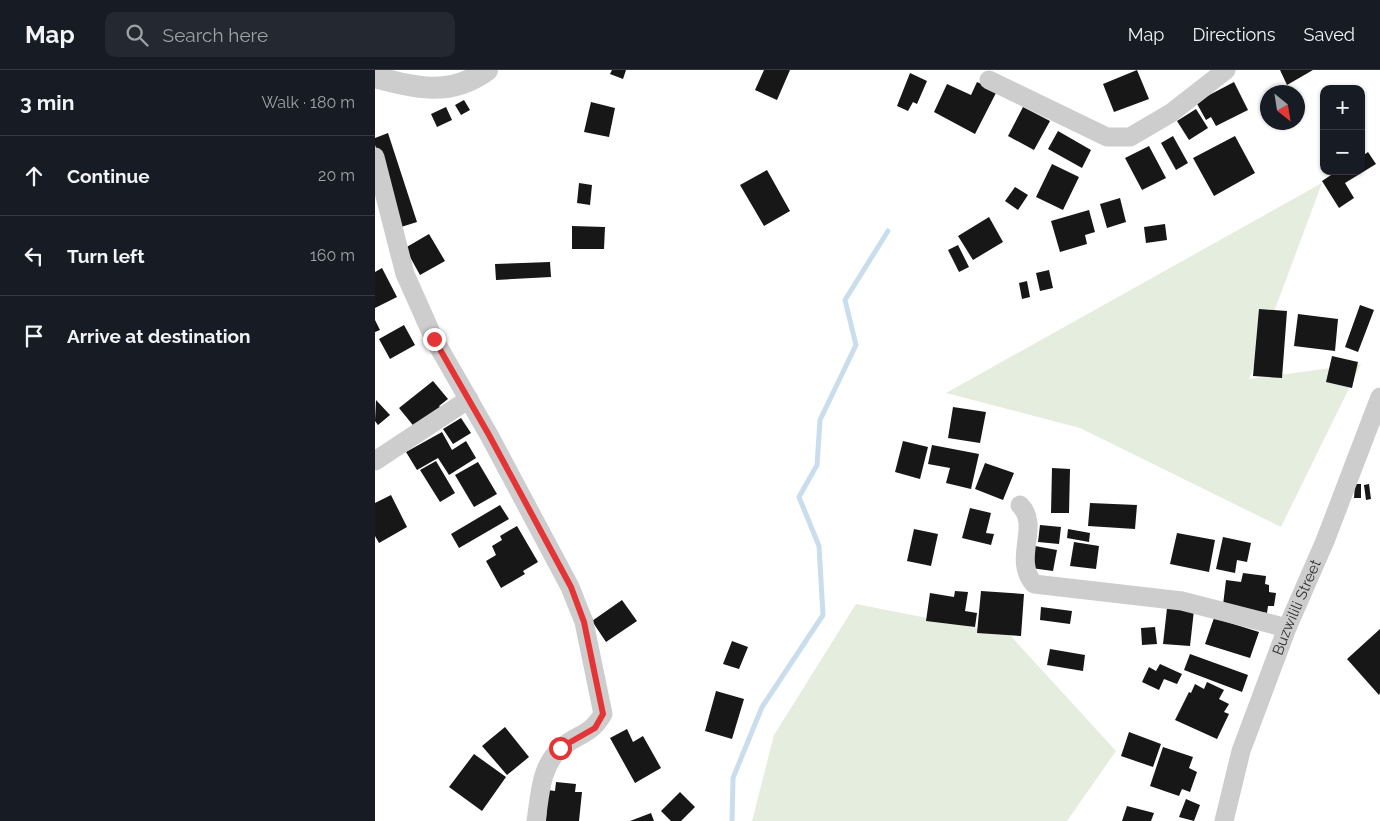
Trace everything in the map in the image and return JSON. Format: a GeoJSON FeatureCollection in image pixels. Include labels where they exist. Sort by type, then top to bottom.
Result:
{"type":"FeatureCollection","features":[{"type":"Feature","properties":{"kind":"street"},"geometry":{"type":"LineString","coordinates":[[375,77],[414,88],[450,88],[473,80],[487,70]]}},
{"type":"Feature","properties":{"kind":"street"},"geometry":{"type":"LineString","coordinates":[[989,80],[1107,137],[1130,137],[1171,113],[1227,70]]}},
{"type":"Feature","properties":{"kind":"street"},"geometry":{"type":"LineString","coordinates":[[375,157],[382,221],[434,339],[469,399],[571,587],[584,622],[603,714],[595,728],[560,748],[543,775],[536,821]]}},
{"type":"Feature","properties":{"kind":"street","name":"Buzwilili Street"},"geometry":{"type":"LineString","coordinates":[[1224,821],[1241,751],[1287,628],[1325,541],[1380,397]]}},
{"type":"Feature","properties":{"kind":"street"},"geometry":{"type":"LineString","coordinates":[[375,461],[469,399]]}},
{"type":"Feature","properties":{"kind":"street"},"geometry":{"type":"LineString","coordinates":[[1020,505],[1028,516],[1024,567],[1034,584],[1182,601],[1287,628]]}},
{"type":"Feature","properties":{"kind":"green space"},"geometry":{"type":"Polygon","coordinates":[[[1322,183],[1249,379],[1361,364],[1281,527],[1080,428],[946,393],[1322,183]]]}},
{"type":"Feature","properties":{"kind":"green space"},"geometry":{"type":"Polygon","coordinates":[[[856,604],[1009,634],[1116,751],[1067,821],[752,821],[774,735],[856,604]]]}},
{"type":"Feature","properties":{"kind":"building"},"geometry":{"type":"Polygon","coordinates":[[[612,70],[626,70],[623,79],[610,74],[612,70]]]}},
{"type":"Feature","properties":{"kind":"building"},"geometry":{"type":"Polygon","coordinates":[[[764,70],[790,70],[777,100],[755,90],[764,70]]]}},
{"type":"Feature","properties":{"kind":"building"},"geometry":{"type":"Polygon","coordinates":[[[1137,70],[1149,99],[1114,112],[1103,84],[1137,70]]]}},
{"type":"Feature","properties":{"kind":"building"},"geometry":{"type":"Polygon","coordinates":[[[1280,70],[1313,70],[1287,85],[1280,70]]]}},
{"type":"Feature","properties":{"kind":"building"},"geometry":{"type":"Polygon","coordinates":[[[910,73],[927,81],[917,104],[913,102],[908,111],[897,106],[910,73]]]}},
{"type":"Feature","properties":{"kind":"building"},"geometry":{"type":"Polygon","coordinates":[[[977,82],[997,91],[975,134],[934,112],[947,84],[971,95],[977,82]]]}},
{"type":"Feature","properties":{"kind":"building"},"geometry":{"type":"Polygon","coordinates":[[[1234,82],[1248,110],[1216,126],[1211,117],[1206,120],[1196,102],[1234,82]]]}},
{"type":"Feature","properties":{"kind":"building"},"geometry":{"type":"Polygon","coordinates":[[[464,100],[470,110],[461,115],[455,105],[464,100]]]}},
{"type":"Feature","properties":{"kind":"building"},"geometry":{"type":"Polygon","coordinates":[[[591,102],[615,108],[609,137],[584,132],[591,102]]]}},
{"type":"Feature","properties":{"kind":"building"},"geometry":{"type":"Polygon","coordinates":[[[446,107],[452,120],[437,127],[431,114],[446,107]]]}},
{"type":"Feature","properties":{"kind":"building"},"geometry":{"type":"Polygon","coordinates":[[[1023,107],[1050,121],[1034,150],[1008,136],[1023,107]]]}},
{"type":"Feature","properties":{"kind":"building"},"geometry":{"type":"Polygon","coordinates":[[[1196,109],[1208,128],[1189,140],[1177,121],[1196,109]]]}},
{"type":"Feature","properties":{"kind":"building"},"geometry":{"type":"Polygon","coordinates":[[[1058,131],[1091,150],[1082,168],[1048,149],[1058,131]]]}},
{"type":"Feature","properties":{"kind":"building"},"geometry":{"type":"Polygon","coordinates":[[[388,133],[417,222],[401,227],[375,145],[375,138],[388,133]]]}},
{"type":"Feature","properties":{"kind":"building"},"geometry":{"type":"Polygon","coordinates":[[[1173,136],[1188,163],[1176,170],[1161,143],[1173,136]]]}},
{"type":"Feature","properties":{"kind":"building"},"geometry":{"type":"Polygon","coordinates":[[[1235,136],[1255,173],[1214,196],[1193,158],[1235,136]]]}},
{"type":"Feature","properties":{"kind":"building"},"geometry":{"type":"Polygon","coordinates":[[[1149,146],[1166,178],[1142,190],[1125,158],[1149,146]]]}},
{"type":"Feature","properties":{"kind":"building"},"geometry":{"type":"Polygon","coordinates":[[[1368,152],[1376,164],[1365,171],[1365,154],[1368,152]]]}},
{"type":"Feature","properties":{"kind":"building"},"geometry":{"type":"Polygon","coordinates":[[[1052,164],[1079,177],[1063,210],[1036,197],[1052,164]]]}},
{"type":"Feature","properties":{"kind":"building"},"geometry":{"type":"Polygon","coordinates":[[[767,170],[790,211],[764,226],[740,185],[767,170]]]}},
{"type":"Feature","properties":{"kind":"building"},"geometry":{"type":"Polygon","coordinates":[[[1331,175],[1358,175],[1345,183],[1354,198],[1339,208],[1322,181],[1331,175]]]}},
{"type":"Feature","properties":{"kind":"building"},"geometry":{"type":"Polygon","coordinates":[[[579,183],[592,185],[590,205],[577,203],[579,183]]]}},
{"type":"Feature","properties":{"kind":"building"},"geometry":{"type":"Polygon","coordinates":[[[1015,187],[1028,195],[1018,210],[1005,201],[1015,187]]]}},
{"type":"Feature","properties":{"kind":"building"},"geometry":{"type":"Polygon","coordinates":[[[1120,198],[1126,222],[1107,228],[1100,204],[1120,198]]]}},
{"type":"Feature","properties":{"kind":"building"},"geometry":{"type":"Polygon","coordinates":[[[1089,210],[1095,232],[1085,235],[1087,244],[1060,252],[1051,221],[1089,210]]]}},
{"type":"Feature","properties":{"kind":"building"},"geometry":{"type":"Polygon","coordinates":[[[989,217],[1003,242],[973,260],[958,236],[989,217]]]}},
{"type":"Feature","properties":{"kind":"building"},"geometry":{"type":"Polygon","coordinates":[[[1165,224],[1167,240],[1146,243],[1144,227],[1165,224]]]}},
{"type":"Feature","properties":{"kind":"building"},"geometry":{"type":"Polygon","coordinates":[[[572,226],[605,227],[604,249],[572,249],[572,226]]]}},
{"type":"Feature","properties":{"kind":"building"},"geometry":{"type":"Polygon","coordinates":[[[429,234],[445,261],[420,275],[405,248],[429,234]]]}},
{"type":"Feature","properties":{"kind":"building"},"geometry":{"type":"Polygon","coordinates":[[[958,245],[969,267],[959,272],[948,250],[958,245]]]}},
{"type":"Feature","properties":{"kind":"building"},"geometry":{"type":"Polygon","coordinates":[[[550,262],[551,277],[496,280],[495,264],[550,262]]]}},
{"type":"Feature","properties":{"kind":"building"},"geometry":{"type":"Polygon","coordinates":[[[382,268],[397,297],[375,308],[375,272],[382,268]]]}},
{"type":"Feature","properties":{"kind":"building"},"geometry":{"type":"Polygon","coordinates":[[[1049,270],[1053,288],[1040,291],[1036,273],[1049,270]]]}},
{"type":"Feature","properties":{"kind":"building"},"geometry":{"type":"Polygon","coordinates":[[[1027,281],[1030,297],[1022,299],[1019,283],[1027,281]]]}},
{"type":"Feature","properties":{"kind":"building"},"geometry":{"type":"Polygon","coordinates":[[[1360,305],[1374,310],[1358,352],[1345,347],[1360,305]]]}},
{"type":"Feature","properties":{"kind":"building"},"geometry":{"type":"Polygon","coordinates":[[[1259,309],[1287,311],[1282,378],[1253,376],[1259,309]]]}},
{"type":"Feature","properties":{"kind":"building"},"geometry":{"type":"Polygon","coordinates":[[[1298,314],[1338,319],[1335,351],[1294,346],[1298,314]]]}},
{"type":"Feature","properties":{"kind":"building"},"geometry":{"type":"Polygon","coordinates":[[[375,320],[380,330],[375,332],[375,320]]]}},
{"type":"Feature","properties":{"kind":"building"},"geometry":{"type":"Polygon","coordinates":[[[404,325],[415,345],[390,359],[379,339],[404,325]]]}},
{"type":"Feature","properties":{"kind":"building"},"geometry":{"type":"Polygon","coordinates":[[[1332,356],[1358,362],[1352,388],[1326,382],[1332,356]]]}},
{"type":"Feature","properties":{"kind":"building"},"geometry":{"type":"Polygon","coordinates":[[[433,381],[448,399],[439,406],[445,413],[416,429],[399,408],[433,381]]]}},
{"type":"Feature","properties":{"kind":"building"},"geometry":{"type":"Polygon","coordinates":[[[376,400],[390,415],[378,425],[375,421],[376,400]]]}},
{"type":"Feature","properties":{"kind":"building"},"geometry":{"type":"Polygon","coordinates":[[[953,407],[986,412],[980,443],[948,438],[953,407]]]}},
{"type":"Feature","properties":{"kind":"building"},"geometry":{"type":"Polygon","coordinates":[[[461,418],[471,433],[453,444],[443,429],[461,418]]]}},
{"type":"Feature","properties":{"kind":"building"},"geometry":{"type":"Polygon","coordinates":[[[442,432],[452,450],[466,441],[476,458],[449,475],[438,458],[417,470],[406,452],[442,432]]]}},
{"type":"Feature","properties":{"kind":"building"},"geometry":{"type":"Polygon","coordinates":[[[903,441],[928,447],[920,479],[895,472],[903,441]]]}},
{"type":"Feature","properties":{"kind":"building"},"geometry":{"type":"Polygon","coordinates":[[[932,445],[979,454],[971,489],[946,483],[950,468],[928,464],[932,445]]]}},
{"type":"Feature","properties":{"kind":"building"},"geometry":{"type":"Polygon","coordinates":[[[436,461],[455,493],[440,502],[420,470],[436,461]]]}},
{"type":"Feature","properties":{"kind":"building"},"geometry":{"type":"Polygon","coordinates":[[[478,462],[497,494],[474,507],[455,475],[478,462]]]}},
{"type":"Feature","properties":{"kind":"building"},"geometry":{"type":"Polygon","coordinates":[[[985,463],[1014,473],[1003,500],[975,489],[985,463]]]}},
{"type":"Feature","properties":{"kind":"building"},"geometry":{"type":"Polygon","coordinates":[[[1052,468],[1070,469],[1069,513],[1051,513],[1052,468]]]}},
{"type":"Feature","properties":{"kind":"building"},"geometry":{"type":"Polygon","coordinates":[[[1355,484],[1361,484],[1361,498],[1354,498],[1355,484]]]}},
{"type":"Feature","properties":{"kind":"building"},"geometry":{"type":"Polygon","coordinates":[[[1369,484],[1371,499],[1366,500],[1364,485],[1369,484]]]}},
{"type":"Feature","properties":{"kind":"building"},"geometry":{"type":"Polygon","coordinates":[[[391,495],[407,527],[379,543],[375,536],[375,503],[391,495]]]}},
{"type":"Feature","properties":{"kind":"building"},"geometry":{"type":"Polygon","coordinates":[[[1090,503],[1137,505],[1135,529],[1088,526],[1090,503]]]}},
{"type":"Feature","properties":{"kind":"building"},"geometry":{"type":"Polygon","coordinates":[[[500,505],[509,519],[459,548],[451,534],[500,505]]]}},
{"type":"Feature","properties":{"kind":"building"},"geometry":{"type":"Polygon","coordinates":[[[970,508],[991,513],[986,533],[994,534],[991,545],[962,538],[970,508]]]}},
{"type":"Feature","properties":{"kind":"building"},"geometry":{"type":"Polygon","coordinates":[[[1040,525],[1061,527],[1059,544],[1038,542],[1040,525]]]}},
{"type":"Feature","properties":{"kind":"building"},"geometry":{"type":"Polygon","coordinates":[[[517,526],[538,562],[523,571],[525,574],[501,588],[486,561],[496,555],[492,546],[502,540],[500,536],[517,526]]]}},
{"type":"Feature","properties":{"kind":"building"},"geometry":{"type":"Polygon","coordinates":[[[914,529],[938,534],[931,566],[907,561],[914,529]]]}},
{"type":"Feature","properties":{"kind":"building"},"geometry":{"type":"Polygon","coordinates":[[[1068,529],[1090,533],[1089,542],[1067,538],[1068,529]]]}},
{"type":"Feature","properties":{"kind":"building"},"geometry":{"type":"Polygon","coordinates":[[[1177,533],[1215,540],[1209,572],[1170,564],[1177,533]]]}},
{"type":"Feature","properties":{"kind":"building"},"geometry":{"type":"Polygon","coordinates":[[[1223,537],[1251,543],[1247,562],[1237,560],[1235,573],[1216,569],[1223,537]]]}},
{"type":"Feature","properties":{"kind":"building"},"geometry":{"type":"Polygon","coordinates":[[[1074,542],[1099,546],[1096,569],[1070,566],[1074,542]]]}},
{"type":"Feature","properties":{"kind":"building"},"geometry":{"type":"Polygon","coordinates":[[[1035,546],[1057,550],[1053,571],[1031,568],[1035,546]]]}},
{"type":"Feature","properties":{"kind":"building"},"geometry":{"type":"Polygon","coordinates":[[[1243,573],[1266,576],[1265,584],[1269,585],[1269,592],[1276,593],[1274,606],[1268,606],[1267,613],[1223,605],[1226,580],[1241,582],[1243,573]]]}},
{"type":"Feature","properties":{"kind":"building"},"geometry":{"type":"Polygon","coordinates":[[[955,591],[968,592],[965,611],[977,613],[975,627],[926,621],[930,593],[954,597],[955,591]]]}},
{"type":"Feature","properties":{"kind":"building"},"geometry":{"type":"Polygon","coordinates":[[[981,591],[1024,594],[1021,636],[977,633],[981,591]]]}},
{"type":"Feature","properties":{"kind":"building"},"geometry":{"type":"Polygon","coordinates":[[[622,600],[637,621],[606,642],[592,621],[622,600]]]}},
{"type":"Feature","properties":{"kind":"building"},"geometry":{"type":"Polygon","coordinates":[[[1041,607],[1072,611],[1070,624],[1040,620],[1041,607]]]}},
{"type":"Feature","properties":{"kind":"building"},"geometry":{"type":"Polygon","coordinates":[[[1167,608],[1194,610],[1190,646],[1163,644],[1167,608]]]}},
{"type":"Feature","properties":{"kind":"building"},"geometry":{"type":"Polygon","coordinates":[[[1214,618],[1259,632],[1250,658],[1205,644],[1214,618]]]}},
{"type":"Feature","properties":{"kind":"building"},"geometry":{"type":"Polygon","coordinates":[[[1155,627],[1157,644],[1142,645],[1141,628],[1155,627]]]}},
{"type":"Feature","properties":{"kind":"building"},"geometry":{"type":"Polygon","coordinates":[[[1380,629],[1380,693],[1379,695],[1347,659],[1380,629]]]}},
{"type":"Feature","properties":{"kind":"building"},"geometry":{"type":"Polygon","coordinates":[[[732,641],[748,647],[739,669],[723,664],[732,641]]]}},
{"type":"Feature","properties":{"kind":"building"},"geometry":{"type":"Polygon","coordinates":[[[1050,649],[1085,655],[1083,671],[1047,665],[1050,649]]]}},
{"type":"Feature","properties":{"kind":"building"},"geometry":{"type":"Polygon","coordinates":[[[1190,654],[1248,675],[1242,692],[1184,670],[1190,654]]]}},
{"type":"Feature","properties":{"kind":"building"},"geometry":{"type":"Polygon","coordinates":[[[1160,664],[1182,674],[1177,684],[1164,679],[1159,690],[1142,682],[1149,667],[1156,671],[1160,664]]]}},
{"type":"Feature","properties":{"kind":"building"},"geometry":{"type":"Polygon","coordinates":[[[1207,682],[1224,690],[1219,699],[1229,704],[1224,712],[1229,714],[1217,739],[1175,720],[1195,684],[1204,689],[1207,682]]]}},
{"type":"Feature","properties":{"kind":"building"},"geometry":{"type":"Polygon","coordinates":[[[716,691],[744,699],[732,739],[705,731],[716,691]]]}},
{"type":"Feature","properties":{"kind":"building"},"geometry":{"type":"Polygon","coordinates":[[[505,727],[529,757],[507,775],[482,746],[505,727]]]}},
{"type":"Feature","properties":{"kind":"building"},"geometry":{"type":"Polygon","coordinates":[[[627,729],[633,742],[643,736],[661,768],[635,783],[610,738],[627,729]]]}},
{"type":"Feature","properties":{"kind":"building"},"geometry":{"type":"Polygon","coordinates":[[[1129,732],[1161,744],[1153,767],[1121,756],[1129,732]]]}},
{"type":"Feature","properties":{"kind":"building"},"geometry":{"type":"Polygon","coordinates":[[[1163,747],[1193,757],[1189,768],[1197,772],[1190,792],[1182,789],[1179,796],[1150,786],[1163,747]]]}},
{"type":"Feature","properties":{"kind":"building"},"geometry":{"type":"Polygon","coordinates":[[[474,754],[506,777],[482,811],[449,787],[474,754]]]}},
{"type":"Feature","properties":{"kind":"building"},"geometry":{"type":"Polygon","coordinates":[[[556,782],[576,784],[575,792],[582,792],[579,821],[546,821],[548,790],[555,791],[556,782]]]}},
{"type":"Feature","properties":{"kind":"building"},"geometry":{"type":"Polygon","coordinates":[[[680,792],[695,807],[681,821],[671,821],[661,811],[680,792]]]}},
{"type":"Feature","properties":{"kind":"building"},"geometry":{"type":"Polygon","coordinates":[[[1186,799],[1200,805],[1194,821],[1179,817],[1186,799]]]}},
{"type":"Feature","properties":{"kind":"building"},"geometry":{"type":"Polygon","coordinates":[[[1127,806],[1154,813],[1151,821],[1122,821],[1127,806]]]}},
{"type":"Feature","properties":{"kind":"building"},"geometry":{"type":"Polygon","coordinates":[[[651,813],[654,821],[630,821],[651,813]]]}},
{"type":"Feature","properties":{"kind":"waterway"},"geometry":{"type":"LineString","coordinates":[[732,821],[733,778],[762,707],[823,615],[819,546],[799,497],[817,465],[820,420],[856,345],[845,300],[888,231]]}},
{"type":"Feature","properties":{"kind":"route"},"geometry":{"type":"LineString","coordinates":[[434,339],[489,435],[571,587],[584,622],[603,714],[595,728],[560,748]]}}]}
